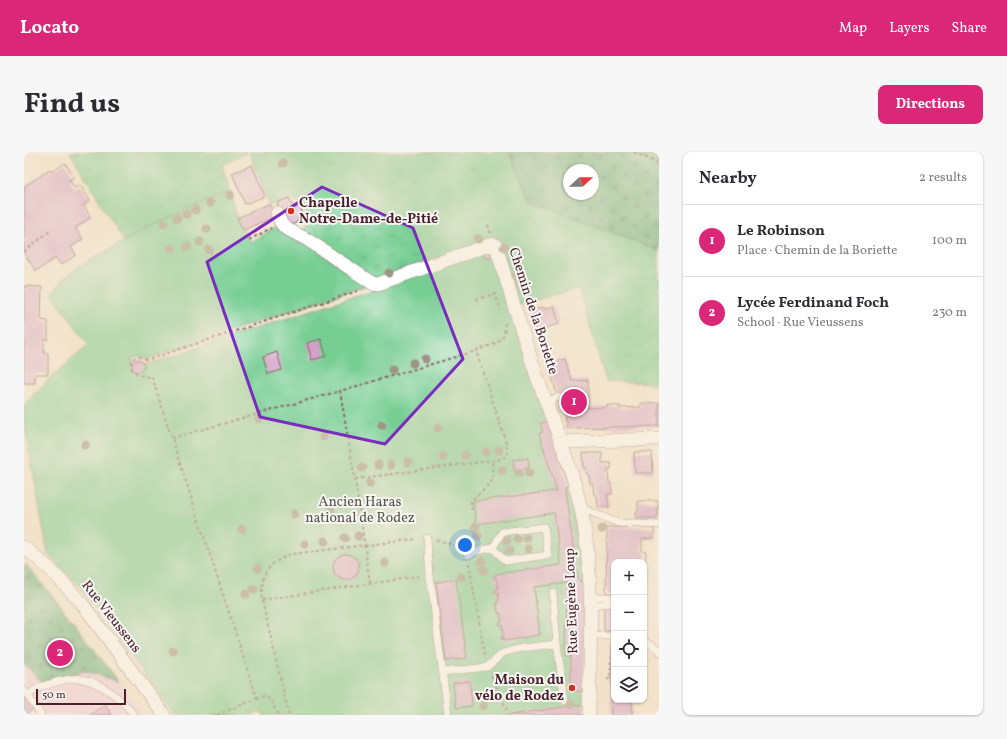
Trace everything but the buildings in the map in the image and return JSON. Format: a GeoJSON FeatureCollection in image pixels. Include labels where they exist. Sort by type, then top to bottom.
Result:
{"type":"FeatureCollection","features":[{"type":"Feature","properties":{"kind":"street"},"geometry":{"type":"LineString","coordinates":[[279,218],[289,231],[308,240],[372,283],[378,284]]}},
{"type":"Feature","properties":{"kind":"street","name":"Chemin de la Boriette"},"geometry":{"type":"LineString","coordinates":[[378,284],[494,244],[496,246],[546,402],[561,442]]}},
{"type":"Feature","properties":{"kind":"street"},"geometry":{"type":"LineString","coordinates":[[561,442],[659,439]]}},
{"type":"Feature","properties":{"kind":"street","name":"Rue Eugène Loup"},"geometry":{"type":"LineString","coordinates":[[561,442],[570,465],[581,508],[586,537],[590,583],[589,715]]}},
{"type":"Feature","properties":{"kind":"street","name":"Rue Vieussens"},"geometry":{"type":"LineString","coordinates":[[24,547],[50,569],[81,602],[164,715]]}},
{"type":"Feature","properties":{"kind":"lane"},"geometry":{"type":"LineString","coordinates":[[546,402],[559,397]]}},
{"type":"Feature","properties":{"kind":"lane"},"geometry":{"type":"LineString","coordinates":[[581,508],[618,523],[659,525]]}},
{"type":"Feature","properties":{"kind":"lane"},"geometry":{"type":"LineString","coordinates":[[544,527],[548,555],[505,561],[493,548],[502,532],[544,527]]}},
{"type":"Feature","properties":{"kind":"lane"},"geometry":{"type":"LineString","coordinates":[[427,538],[430,575],[448,715]]}},
{"type":"Feature","properties":{"kind":"lane"},"geometry":{"type":"LineString","coordinates":[[468,555],[481,550],[493,548]]}},
{"type":"Feature","properties":{"kind":"lane"},"geometry":{"type":"LineString","coordinates":[[553,593],[557,644],[565,701]]}},
{"type":"Feature","properties":{"kind":"lane"},"geometry":{"type":"LineString","coordinates":[[590,601],[611,598]]}},
{"type":"Feature","properties":{"kind":"lane"},"geometry":{"type":"LineString","coordinates":[[590,601],[611,603]]}},
{"type":"Feature","properties":{"kind":"lane"},"geometry":{"type":"LineString","coordinates":[[590,636],[611,636]]}},
{"type":"Feature","properties":{"kind":"lane"},"geometry":{"type":"LineString","coordinates":[[647,642],[658,649],[659,652]]}},
{"type":"Feature","properties":{"kind":"lane"},"geometry":{"type":"LineString","coordinates":[[443,672],[487,667],[503,653],[521,648],[557,644]]}},
{"type":"Feature","properties":{"kind":"lane"},"geometry":{"type":"LineString","coordinates":[[41,715],[26,693],[55,682],[81,678],[98,684],[127,705],[134,715]]}},
{"type":"Feature","properties":{"kind":"path"},"geometry":{"type":"LineString","coordinates":[[634,152],[659,164]]}},
{"type":"Feature","properties":{"kind":"path"},"geometry":{"type":"LineString","coordinates":[[249,240],[279,218]]}},
{"type":"Feature","properties":{"kind":"path"},"geometry":{"type":"LineString","coordinates":[[24,252],[50,231]]}},
{"type":"Feature","properties":{"kind":"path"},"geometry":{"type":"LineString","coordinates":[[257,699],[158,394],[152,378],[143,377],[132,370],[131,362],[140,357],[146,360],[378,284]]}},
{"type":"Feature","properties":{"kind":"path"},"geometry":{"type":"LineString","coordinates":[[476,298],[495,294],[502,314]]}},
{"type":"Feature","properties":{"kind":"path"},"geometry":{"type":"LineString","coordinates":[[172,438],[476,352],[496,344],[504,334],[505,320]]}},
{"type":"Feature","properties":{"kind":"path"},"geometry":{"type":"LineString","coordinates":[[355,479],[502,459],[507,456],[508,452],[506,442],[476,352]]}},
{"type":"Feature","properties":{"kind":"path"},"geometry":{"type":"LineString","coordinates":[[340,391],[366,545],[370,583]]}},
{"type":"Feature","properties":{"kind":"path"},"geometry":{"type":"LineString","coordinates":[[472,510],[471,502],[493,480],[492,460]]}},
{"type":"Feature","properties":{"kind":"path"},"geometry":{"type":"LineString","coordinates":[[289,715],[262,600],[261,586],[264,574],[275,562],[292,554],[427,538],[456,545],[468,555],[487,667],[507,710]]}},
{"type":"Feature","properties":{"kind":"path"},"geometry":{"type":"LineString","coordinates":[[262,600],[430,575]]}},
{"type":"Feature","properties":{"kind":"path"},"geometry":{"type":"LineString","coordinates":[[607,679],[610,679],[610,657]]}},
{"type":"Feature","properties":{"kind":"path"},"geometry":{"type":"LineString","coordinates":[[217,715],[264,696],[271,700],[276,711],[280,715]]}},
{"type":"Feature","properties":{"kind":"highlighted area"},"geometry":{"type":"Polygon","coordinates":[[[322,187],[413,228],[463,359],[385,444],[260,417],[207,262],[322,187]]]}},
{"type":"Feature","properties":{"kind":"shaded area"},"geometry":{"type":"Polygon","coordinates":[[[24,561],[75,624],[144,715],[24,715],[24,561]]]}},
{"type":"Feature","properties":{"kind":"green space"},"geometry":{"type":"Polygon","coordinates":[[[70,152],[248,152],[222,165],[230,191],[155,224],[124,241],[70,152]]]}},
{"type":"Feature","properties":{"kind":"green space"},"geometry":{"type":"Polygon","coordinates":[[[249,152],[509,152],[532,201],[659,251],[659,383],[606,381],[579,288],[518,305],[498,237],[376,279],[306,233],[303,230],[312,222],[299,204],[289,198],[277,203],[269,204],[249,152]]]}},
{"type":"Feature","properties":{"kind":"green space"},"geometry":{"type":"Polygon","coordinates":[[[509,152],[659,152],[659,251],[532,201],[509,152]]]}},
{"type":"Feature","properties":{"kind":"green space","name":"Ancien Haras national de Rodez"},"geometry":{"type":"Polygon","coordinates":[[[230,191],[237,218],[250,242],[276,227],[298,242],[307,243],[367,285],[147,359],[139,356],[131,359],[134,361],[140,360],[145,365],[482,254],[483,251],[493,257],[490,259],[509,307],[547,421],[571,501],[585,585],[583,715],[263,715],[262,711],[251,715],[175,715],[81,588],[48,555],[24,420],[24,405],[49,379],[89,345],[52,294],[62,280],[80,266],[155,224],[230,191]]]}},
{"type":"Feature","properties":{"kind":"green space"},"geometry":{"type":"Polygon","coordinates":[[[26,564],[75,624],[119,682],[86,671],[42,682],[24,664],[24,566],[26,564]]]}},
{"type":"Feature","properties":{"kind":"place","name":"Chapelle Notre-Dame-de-Pitié"},"geometry":{"type":"Point","coordinates":[291,211]}},
{"type":"Feature","properties":{"kind":"place","name":"Le Robinson"},"geometry":{"type":"Point","coordinates":[574,402]}},
{"type":"Feature","properties":{"kind":"place","name":"Lycée Ferdinand Foch"},"geometry":{"type":"Point","coordinates":[60,653]}},
{"type":"Feature","properties":{"kind":"place","name":"Maison du vélo de Rodez"},"geometry":{"type":"Point","coordinates":[572,688]}}]}
